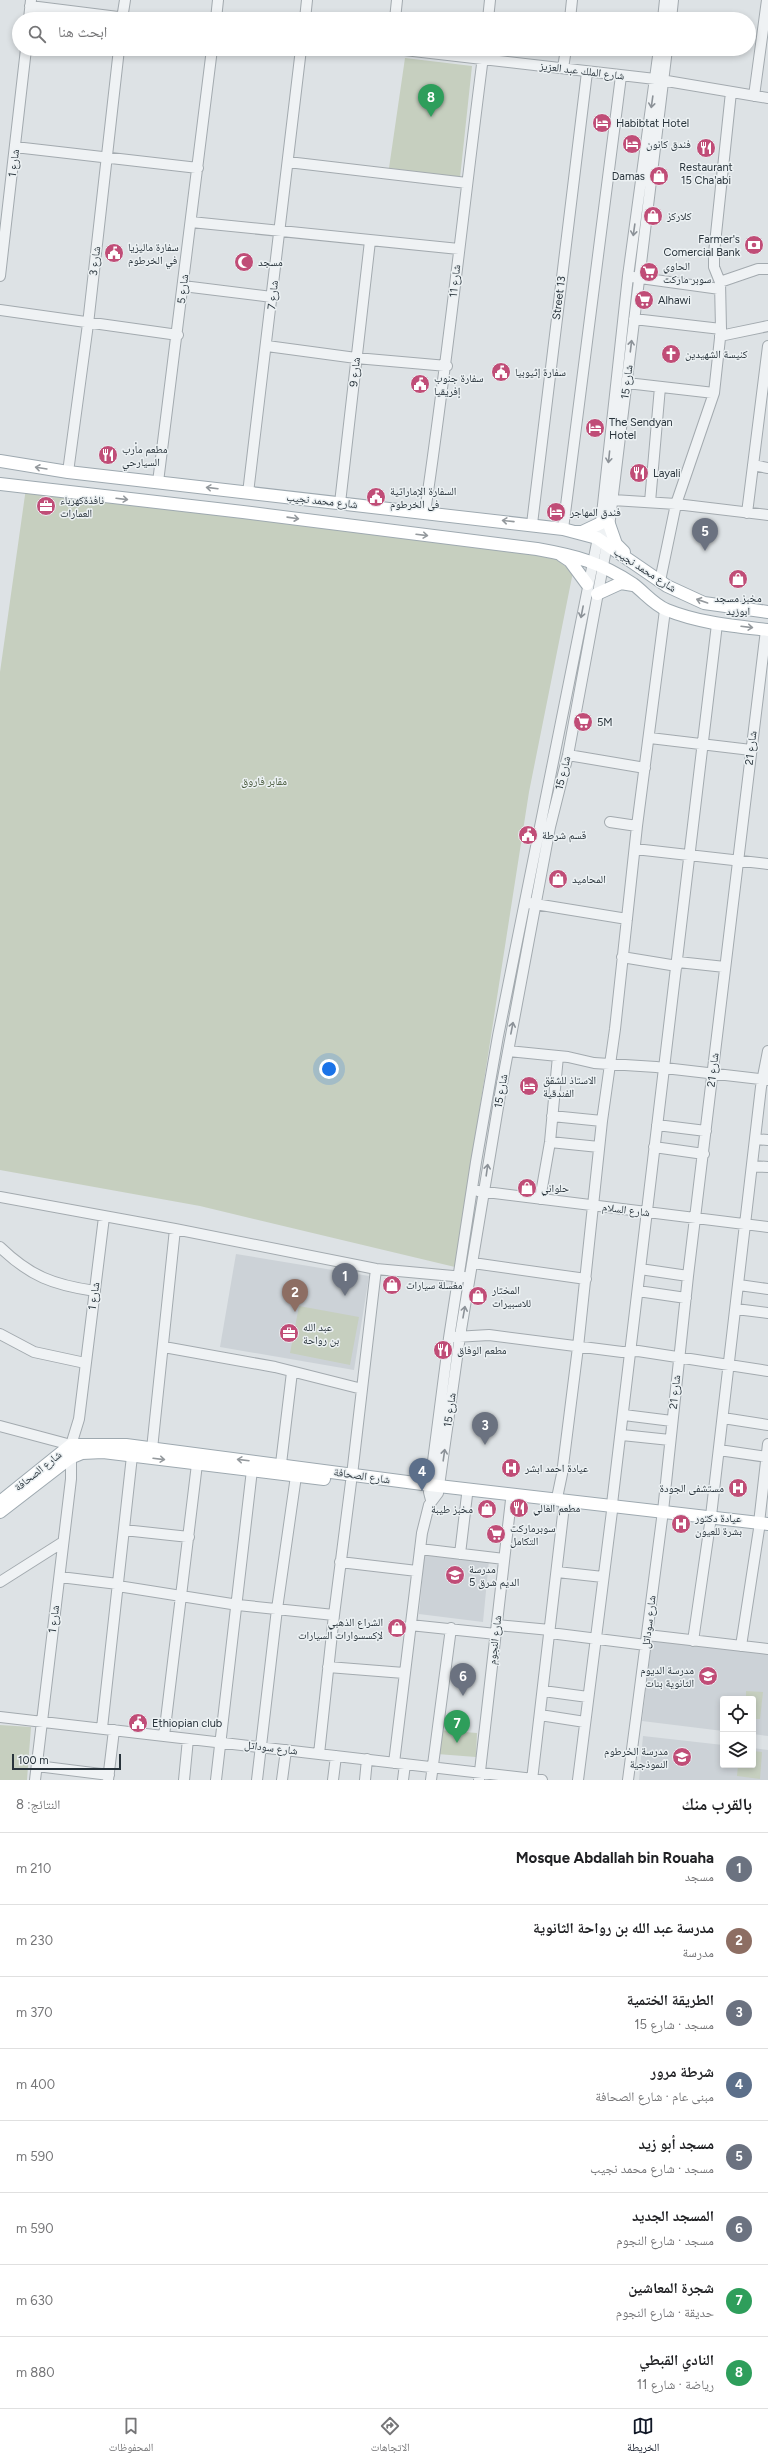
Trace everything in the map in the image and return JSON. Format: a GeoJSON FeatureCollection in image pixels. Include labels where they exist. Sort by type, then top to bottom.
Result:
{"type":"FeatureCollection","features":[{"type":"Feature","properties":{"kind":"main road","name":"شارع محمد نجيب"},"geometry":{"type":"LineString","coordinates":[[0,461],[68,472],[532,524],[567,530],[602,541],[660,581],[704,603],[768,612]]}},
{"type":"Feature","properties":{"kind":"main road","name":"شارع محمد نجيب"},"geometry":{"type":"LineString","coordinates":[[0,484],[270,515],[558,553],[597,563],[634,585],[665,610],[717,624],[767,630]]}},
{"type":"Feature","properties":{"kind":"main road"},"geometry":{"type":"LineString","coordinates":[[226,510],[234,508],[237,504],[229,490]]}},
{"type":"Feature","properties":{"kind":"main road"},"geometry":{"type":"LineString","coordinates":[[270,495],[260,502],[257,509],[270,515]]}},
{"type":"Feature","properties":{"kind":"main road"},"geometry":{"type":"LineString","coordinates":[[567,530],[582,532],[605,523],[616,544],[634,564]]}},
{"type":"Feature","properties":{"kind":"main road"},"geometry":{"type":"LineString","coordinates":[[558,553],[570,561],[587,584]]}},
{"type":"Feature","properties":{"kind":"main road"},"geometry":{"type":"LineString","coordinates":[[597,594],[621,583],[634,585]]}},
{"type":"Feature","properties":{"kind":"main road","name":"شارع الصحافة"},"geometry":{"type":"LineString","coordinates":[[0,1502],[71,1445],[112,1444],[280,1470],[351,1478],[467,1496],[560,1502]]}},
{"type":"Feature","properties":{"kind":"main road","name":"شارع الصحافة"},"geometry":{"type":"LineString","coordinates":[[0,1512],[70,1458],[90,1452],[252,1470],[280,1470],[296,1476],[351,1478]]}},
{"type":"Feature","properties":{"kind":"main road","name":"شارع الصحافة"},"geometry":{"type":"LineString","coordinates":[[434,1491],[560,1502],[764,1526]]}},
{"type":"Feature","properties":{"kind":"street"},"geometry":{"type":"LineString","coordinates":[[123,12],[125,0]]}},
{"type":"Feature","properties":{"kind":"street"},"geometry":{"type":"LineString","coordinates":[[217,12],[218,0]]}},
{"type":"Feature","properties":{"kind":"street"},"geometry":{"type":"LineString","coordinates":[[306,12],[308,0]]}},
{"type":"Feature","properties":{"kind":"street"},"geometry":{"type":"LineString","coordinates":[[396,12],[397,0]]}},
{"type":"Feature","properties":{"kind":"street"},"geometry":{"type":"LineString","coordinates":[[489,12],[490,0]]}},
{"type":"Feature","properties":{"kind":"street"},"geometry":{"type":"LineString","coordinates":[[571,12],[572,0]]}},
{"type":"Feature","properties":{"kind":"street"},"geometry":{"type":"LineString","coordinates":[[664,12],[666,0]]}},
{"type":"Feature","properties":{"kind":"street"},"geometry":{"type":"LineString","coordinates":[[672,12],[673,0]]}},
{"type":"Feature","properties":{"kind":"street"},"geometry":{"type":"LineString","coordinates":[[754,96],[766,0]]}},
{"type":"Feature","properties":{"kind":"street"},"geometry":{"type":"LineString","coordinates":[[31,3],[86,12]]}},
{"type":"Feature","properties":{"kind":"street","name":"شارع 1"},"geometry":{"type":"LineString","coordinates":[[0,276],[25,56]]}},
{"type":"Feature","properties":{"kind":"street","name":"شارع 3"},"geometry":{"type":"LineString","coordinates":[[68,472],[88,324],[118,56]]}},
{"type":"Feature","properties":{"kind":"street","name":"شارع 5"},"geometry":{"type":"LineString","coordinates":[[158,482],[178,335],[211,56]]}},
{"type":"Feature","properties":{"kind":"street","name":"شارع 7"},"geometry":{"type":"LineString","coordinates":[[248,493],[267,346],[300,56]]}},
{"type":"Feature","properties":{"kind":"street","name":"شارع الملك عبد العزيز"},"geometry":{"type":"LineString","coordinates":[[451,56],[659,80],[768,98]]}},
{"type":"Feature","properties":{"kind":"street","name":"شارع 11"},"geometry":{"type":"LineString","coordinates":[[425,512],[447,366],[459,249],[483,56]]}},
{"type":"Feature","properties":{"kind":"street"},"geometry":{"type":"LineString","coordinates":[[563,68],[565,56]]}},
{"type":"Feature","properties":{"kind":"street","name":"شارع 15"},"geometry":{"type":"LineString","coordinates":[[434,1491],[449,1338],[471,1192],[525,902],[548,794],[587,584],[597,563],[605,523],[624,378],[640,278],[659,80],[659,56]]}},
{"type":"Feature","properties":{"kind":"street","name":"شارع 15"},"geometry":{"type":"LineString","coordinates":[[605,523],[613,500],[624,378],[628,276],[659,80],[665,56]]}},
{"type":"Feature","properties":{"kind":"street","name":"Street 13"},"geometry":{"type":"LineString","coordinates":[[532,524],[587,72]]}},
{"type":"Feature","properties":{"kind":"street"},"geometry":{"type":"LineString","coordinates":[[567,530],[621,76]]}},
{"type":"Feature","properties":{"kind":"street"},"geometry":{"type":"LineString","coordinates":[[660,581],[676,504],[714,393],[720,333],[720,285],[714,267],[714,253],[731,92]]}},
{"type":"Feature","properties":{"kind":"street"},"geometry":{"type":"LineString","coordinates":[[16,147],[107,159],[198,168]]}},
{"type":"Feature","properties":{"kind":"street"},"geometry":{"type":"LineString","coordinates":[[288,162],[467,182]]}},
{"type":"Feature","properties":{"kind":"street"},"geometry":{"type":"LineString","coordinates":[[191,222],[459,249]]}},
{"type":"Feature","properties":{"kind":"street","name":"شارع 9"},"geometry":{"type":"LineString","coordinates":[[340,503],[370,240]]}},
{"type":"Feature","properties":{"kind":"street"},"geometry":{"type":"LineString","coordinates":[[628,276],[720,285],[758,269],[768,269]]}},
{"type":"Feature","properties":{"kind":"street"},"geometry":{"type":"LineString","coordinates":[[183,286],[272,298]]}},
{"type":"Feature","properties":{"kind":"street"},"geometry":{"type":"LineString","coordinates":[[0,310],[88,324],[178,335]]}},
{"type":"Feature","properties":{"kind":"street"},"geometry":{"type":"LineString","coordinates":[[634,319],[720,333],[768,326]]}},
{"type":"Feature","properties":{"kind":"street"},"geometry":{"type":"LineString","coordinates":[[267,346],[356,358],[447,366]]}},
{"type":"Feature","properties":{"kind":"street"},"geometry":{"type":"LineString","coordinates":[[747,513],[768,346]]}},
{"type":"Feature","properties":{"kind":"street"},"geometry":{"type":"LineString","coordinates":[[624,378],[660,387],[714,393]]}},
{"type":"Feature","properties":{"kind":"street"},"geometry":{"type":"LineString","coordinates":[[650,502],[660,387]]}},
{"type":"Feature","properties":{"kind":"street"},"geometry":{"type":"LineString","coordinates":[[753,465],[768,468]]}},
{"type":"Feature","properties":{"kind":"street"},"geometry":{"type":"LineString","coordinates":[[613,500],[676,504],[768,516]]}},
{"type":"Feature","properties":{"kind":"street","name":"شارع 15"},"geometry":{"type":"LineString","coordinates":[[434,1491],[508,1051],[550,827],[568,755],[597,594],[597,563]]}},
{"type":"Feature","properties":{"kind":"street"},"geometry":{"type":"LineString","coordinates":[[536,1780],[540,1715],[557,1572],[562,1474],[586,1278],[602,1121],[611,1062],[637,826],[650,738],[665,610]]}},
{"type":"Feature","properties":{"kind":"street"},"geometry":{"type":"LineString","coordinates":[[578,1780],[622,1435],[654,1147],[665,1069],[717,624]]}},
{"type":"Feature","properties":{"kind":"street","name":"شارع 21"},"geometry":{"type":"LineString","coordinates":[[663,1514],[688,1276],[704,1154],[751,750],[767,630]]}},
{"type":"Feature","properties":{"kind":"street"},"geometry":{"type":"LineString","coordinates":[[650,738],[751,750]]}},
{"type":"Feature","properties":{"kind":"street"},"geometry":{"type":"LineString","coordinates":[[568,755],[646,768]]}},
{"type":"Feature","properties":{"kind":"street"},"geometry":{"type":"LineString","coordinates":[[610,822],[637,826]]}},
{"type":"Feature","properties":{"kind":"street"},"geometry":{"type":"LineString","coordinates":[[635,849],[768,864]]}},
{"type":"Feature","properties":{"kind":"street"},"geometry":{"type":"LineString","coordinates":[[525,902],[627,919]]}},
{"type":"Feature","properties":{"kind":"street"},"geometry":{"type":"LineString","coordinates":[[622,957],[677,964],[725,967]]}},
{"type":"Feature","properties":{"kind":"street"},"geometry":{"type":"LineString","coordinates":[[508,1051],[558,1056],[594,1063],[611,1062],[765,1080]]}},
{"type":"Feature","properties":{"kind":"street"},"geometry":{"type":"LineString","coordinates":[[693,1640],[730,1365],[755,1139],[765,1080],[768,1051]]}},
{"type":"Feature","properties":{"kind":"street"},"geometry":{"type":"LineString","coordinates":[[540,1199],[550,1142],[558,1056]]}},
{"type":"Feature","properties":{"kind":"street"},"geometry":{"type":"LineString","coordinates":[[552,1116],[602,1121]]}},
{"type":"Feature","properties":{"kind":"street"},"geometry":{"type":"LineString","coordinates":[[657,1125],[706,1131]]}},
{"type":"Feature","properties":{"kind":"street"},"geometry":{"type":"LineString","coordinates":[[755,1139],[768,1140]]}},
{"type":"Feature","properties":{"kind":"street"},"geometry":{"type":"LineString","coordinates":[[550,1142],[599,1147]]}},
{"type":"Feature","properties":{"kind":"street"},"geometry":{"type":"LineString","coordinates":[[654,1147],[704,1154]]}},
{"type":"Feature","properties":{"kind":"street"},"geometry":{"type":"LineString","coordinates":[[752,1166],[768,1167]]}},
{"type":"Feature","properties":{"kind":"street","name":"شارع السلام"},"geometry":{"type":"LineString","coordinates":[[471,1192],[484,1192],[768,1227]]}},
{"type":"Feature","properties":{"kind":"street"},"geometry":{"type":"LineString","coordinates":[[0,1197],[175,1229],[376,1269],[442,1276],[470,1277]]}},
{"type":"Feature","properties":{"kind":"street","name":"شارع 1"},"geometry":{"type":"LineString","coordinates":[[35,1780],[71,1479],[71,1445],[79,1419],[84,1363],[104,1217]]}},
{"type":"Feature","properties":{"kind":"street"},"geometry":{"type":"LineString","coordinates":[[152,1449],[164,1347],[175,1229]]}},
{"type":"Feature","properties":{"kind":"street"},"geometry":{"type":"LineString","coordinates":[[0,1247],[20,1265],[42,1279],[95,1291]]}},
{"type":"Feature","properties":{"kind":"street"},"geometry":{"type":"LineString","coordinates":[[442,1276],[454,1268],[462,1254]]}},
{"type":"Feature","properties":{"kind":"street"},"geometry":{"type":"LineString","coordinates":[[472,1263],[586,1278]]}},
{"type":"Feature","properties":{"kind":"street"},"geometry":{"type":"LineString","coordinates":[[319,1754],[340,1562],[376,1269]]}},
{"type":"Feature","properties":{"kind":"street"},"geometry":{"type":"LineString","coordinates":[[640,1269],[688,1276]]}},
{"type":"Feature","properties":{"kind":"street"},"geometry":{"type":"LineString","coordinates":[[739,1285],[768,1289]]}},
{"type":"Feature","properties":{"kind":"street"},"geometry":{"type":"LineString","coordinates":[[638,1291],[686,1298]]}},
{"type":"Feature","properties":{"kind":"street"},"geometry":{"type":"LineString","coordinates":[[736,1309],[768,1313]]}},
{"type":"Feature","properties":{"kind":"street"},"geometry":{"type":"LineString","coordinates":[[0,1334],[34,1352],[84,1363]]}},
{"type":"Feature","properties":{"kind":"street"},"geometry":{"type":"LineString","coordinates":[[449,1338],[460,1336],[489,1336],[679,1357],[768,1371]]}},
{"type":"Feature","properties":{"kind":"street"},"geometry":{"type":"LineString","coordinates":[[164,1347],[292,1372],[362,1388]]}},
{"type":"Feature","properties":{"kind":"street"},"geometry":{"type":"LineString","coordinates":[[280,1470],[292,1372]]}},
{"type":"Feature","properties":{"kind":"street"},"geometry":{"type":"LineString","coordinates":[[624,1415],[672,1421]]}},
{"type":"Feature","properties":{"kind":"street"},"geometry":{"type":"LineString","coordinates":[[723,1418],[768,1425]]}},
{"type":"Feature","properties":{"kind":"street"},"geometry":{"type":"LineString","coordinates":[[0,1426],[71,1445]]}},
{"type":"Feature","properties":{"kind":"street"},"geometry":{"type":"LineString","coordinates":[[622,1435],[670,1440]]}},
{"type":"Feature","properties":{"kind":"street"},"geometry":{"type":"LineString","coordinates":[[741,1646],[764,1526],[768,1444]]}},
{"type":"Feature","properties":{"kind":"street"},"geometry":{"type":"LineString","coordinates":[[719,1450],[767,1456]]}},
{"type":"Feature","properties":{"kind":"street"},"geometry":{"type":"LineString","coordinates":[[102,1728],[132,1456]]}},
{"type":"Feature","properties":{"kind":"street"},"geometry":{"type":"LineString","coordinates":[[164,1736],[197,1464]]}},
{"type":"Feature","properties":{"kind":"street"},"geometry":{"type":"LineString","coordinates":[[216,1780],[238,1605],[252,1470]]}},
{"type":"Feature","properties":{"kind":"street"},"geometry":{"type":"LineString","coordinates":[[257,1780],[296,1476]]}},
{"type":"Feature","properties":{"kind":"street"},"geometry":{"type":"LineString","coordinates":[[394,1763],[420,1549],[434,1491]]}},
{"type":"Feature","properties":{"kind":"street"},"geometry":{"type":"LineString","coordinates":[[460,1554],[467,1496]]}},
{"type":"Feature","properties":{"kind":"street","name":"شارع النجوم"},"geometry":{"type":"LineString","coordinates":[[479,1776],[511,1500]]}},
{"type":"Feature","properties":{"kind":"street","name":"شارع سوداتل"},"geometry":{"type":"LineString","coordinates":[[628,1780],[663,1514]]}},
{"type":"Feature","properties":{"kind":"street"},"geometry":{"type":"LineString","coordinates":[[124,1530],[189,1537]]}},
{"type":"Feature","properties":{"kind":"street"},"geometry":{"type":"LineString","coordinates":[[0,1582],[63,1542]]}},
{"type":"Feature","properties":{"kind":"street"},"geometry":{"type":"LineString","coordinates":[[420,1549],[504,1559]]}},
{"type":"Feature","properties":{"kind":"street"},"geometry":{"type":"LineString","coordinates":[[340,1562],[417,1571]]}},
{"type":"Feature","properties":{"kind":"street"},"geometry":{"type":"LineString","coordinates":[[557,1572],[603,1577]]}},
{"type":"Feature","properties":{"kind":"street"},"geometry":{"type":"LineString","coordinates":[[60,1577],[238,1605],[334,1615]]}},
{"type":"Feature","properties":{"kind":"street"},"geometry":{"type":"LineString","coordinates":[[410,1625],[550,1632],[595,1639],[693,1640],[768,1649]]}},
{"type":"Feature","properties":{"kind":"street"},"geometry":{"type":"LineString","coordinates":[[431,1780],[451,1628]]}},
{"type":"Feature","properties":{"kind":"street"},"geometry":{"type":"LineString","coordinates":[[328,1667],[404,1674]]}},
{"type":"Feature","properties":{"kind":"street"},"geometry":{"type":"LineString","coordinates":[[543,1692],[588,1697]]}},
{"type":"Feature","properties":{"kind":"street"},"geometry":{"type":"LineString","coordinates":[[540,1715],[585,1722]]}},
{"type":"Feature","properties":{"kind":"street","name":"شارع سوداتل"},"geometry":{"type":"LineString","coordinates":[[0,1717],[433,1767],[479,1776],[536,1780]]}},
{"type":"Feature","properties":{"kind":"street"},"geometry":{"type":"LineString","coordinates":[[37,1766],[68,1775],[109,1777],[114,1730]]}},
{"type":"Feature","properties":{"kind":"street"},"geometry":{"type":"LineString","coordinates":[[184,1780],[188,1739]]}},
{"type":"Feature","properties":{"kind":"street"},"geometry":{"type":"LineString","coordinates":[[282,1780],[286,1750]]}},
{"type":"Feature","properties":{"kind":"street"},"geometry":{"type":"LineString","coordinates":[[334,1780],[336,1756]]}},
{"type":"Feature","properties":{"kind":"street"},"geometry":{"type":"LineString","coordinates":[[365,1780],[367,1760]]}},
{"type":"Feature","properties":{"kind":"street"},"geometry":{"type":"LineString","coordinates":[[403,1780],[405,1764]]}},
{"type":"Feature","properties":{"kind":"shaded area"},"geometry":{"type":"Polygon","coordinates":[[[236,1254],[369,1276],[354,1370],[220,1347],[236,1254]]]}},
{"type":"Feature","properties":{"kind":"shaded area","name":"مدرسة الديم شرق 5"},"geometry":{"type":"Polygon","coordinates":[[[425,1550],[489,1560],[483,1622],[419,1614],[425,1550]]]}},
{"type":"Feature","properties":{"kind":"shaded area","name":"مدرسة الديوم الثانوية بنات"},"geometry":{"type":"Polygon","coordinates":[[[652,1640],[768,1654],[768,1736],[756,1734],[756,1696],[720,1696],[720,1731],[642,1721],[652,1640]]]}},
{"type":"Feature","properties":{"kind":"shaded area","name":"مدرسة الخرطوم النموذجية"},"geometry":{"type":"Polygon","coordinates":[[[643,1736],[720,1745],[720,1768],[756,1768],[756,1748],[768,1750],[768,1780],[639,1780],[643,1736]]]}},
{"type":"Feature","properties":{"kind":"green space"},"geometry":{"type":"Polygon","coordinates":[[[405,58],[472,66],[460,178],[389,168],[405,58]]]}},
{"type":"Feature","properties":{"kind":"green space","name":"مقابر فاروق"},"geometry":{"type":"Polygon","coordinates":[[[26,488],[549,554],[573,572],[529,792],[455,1267],[200,1206],[0,1170],[0,672],[26,488]]]}},
{"type":"Feature","properties":{"kind":"green space"},"geometry":{"type":"Polygon","coordinates":[[[299,1306],[359,1317],[350,1365],[290,1353],[299,1306]]]}},
{"type":"Feature","properties":{"kind":"green space"},"geometry":{"type":"Polygon","coordinates":[[[746,1691],[763,1692],[760,1719],[756,1719],[756,1696],[746,1696],[746,1691]]]}},
{"type":"Feature","properties":{"kind":"green space"},"geometry":{"type":"Polygon","coordinates":[[[0,1725],[31,1727],[27,1780],[0,1780],[0,1725]]]}},
{"type":"Feature","properties":{"kind":"green space"},"geometry":{"type":"Polygon","coordinates":[[[439,1730],[477,1733],[476,1757],[437,1754],[439,1730]]]}},
{"type":"Feature","properties":{"kind":"green space"},"geometry":{"type":"Polygon","coordinates":[[[756,1751],[762,1752],[760,1779],[737,1776],[738,1768],[756,1768],[756,1751]]]}},
{"type":"Feature","properties":{"kind":"place","name":"النادي القبطي"},"geometry":{"type":"Point","coordinates":[431,117]}},
{"type":"Feature","properties":{"kind":"place","name":"Habibtat Hotel"},"geometry":{"type":"Point","coordinates":[602,123]}},
{"type":"Feature","properties":{"kind":"place","name":"فندق كانون"},"geometry":{"type":"Point","coordinates":[632,144]}},
{"type":"Feature","properties":{"kind":"place","name":"Restaurant 15 Cha'abi"},"geometry":{"type":"Point","coordinates":[706,148]}},
{"type":"Feature","properties":{"kind":"place","name":"Damas"},"geometry":{"type":"Point","coordinates":[659,176]}},
{"type":"Feature","properties":{"kind":"place","name":"كلاركز"},"geometry":{"type":"Point","coordinates":[653,216]}},
{"type":"Feature","properties":{"kind":"place","name":"Farmer's Comercial Bank"},"geometry":{"type":"Point","coordinates":[754,245]}},
{"type":"Feature","properties":{"kind":"place","name":"سفارة ماليزيا في الخرطوم"},"geometry":{"type":"Point","coordinates":[114,253]}},
{"type":"Feature","properties":{"kind":"place","name":"مسجد"},"geometry":{"type":"Point","coordinates":[244,262]}},
{"type":"Feature","properties":{"kind":"place","name":"الحاوي سوبر ماركت"},"geometry":{"type":"Point","coordinates":[649,272]}},
{"type":"Feature","properties":{"kind":"place","name":"Alhawi"},"geometry":{"type":"Point","coordinates":[644,300]}},
{"type":"Feature","properties":{"kind":"place","name":"كنيسة الشهيدين"},"geometry":{"type":"Point","coordinates":[671,354]}},
{"type":"Feature","properties":{"kind":"place","name":"سفارة إثيوبيا"},"geometry":{"type":"Point","coordinates":[501,372]}},
{"type":"Feature","properties":{"kind":"place","name":"سفارة جنوب إفريقيا"},"geometry":{"type":"Point","coordinates":[420,384]}},
{"type":"Feature","properties":{"kind":"place","name":"The Sendyan Hotel"},"geometry":{"type":"Point","coordinates":[595,428]}},
{"type":"Feature","properties":{"kind":"place","name":"مطعم مأرب السيارحي"},"geometry":{"type":"Point","coordinates":[108,455]}},
{"type":"Feature","properties":{"kind":"place","name":"Layali"},"geometry":{"type":"Point","coordinates":[639,473]}},
{"type":"Feature","properties":{"kind":"place","name":"السفارة الإماراتية فى الخرطوم"},"geometry":{"type":"Point","coordinates":[376,497]}},
{"type":"Feature","properties":{"kind":"place","name":"نافذةكهرباء العمارات"},"geometry":{"type":"Point","coordinates":[46,506]}},
{"type":"Feature","properties":{"kind":"place","name":"فندق المهاجر"},"geometry":{"type":"Point","coordinates":[556,512]}},
{"type":"Feature","properties":{"kind":"place","name":"مسجد أبو زيد"},"geometry":{"type":"Point","coordinates":[705,551]}},
{"type":"Feature","properties":{"kind":"place","name":"مخبز مسجد ابوزيد"},"geometry":{"type":"Point","coordinates":[738,579]}},
{"type":"Feature","properties":{"kind":"place","name":"5M"},"geometry":{"type":"Point","coordinates":[583,722]}},
{"type":"Feature","properties":{"kind":"place","name":"قسم شرطة"},"geometry":{"type":"Point","coordinates":[528,835]}},
{"type":"Feature","properties":{"kind":"place","name":"المحاميد"},"geometry":{"type":"Point","coordinates":[558,879]}},
{"type":"Feature","properties":{"kind":"place","name":"الاستاذ للشقق الفندقية"},"geometry":{"type":"Point","coordinates":[529,1086]}},
{"type":"Feature","properties":{"kind":"place","name":"حلواني"},"geometry":{"type":"Point","coordinates":[527,1188]}},
{"type":"Feature","properties":{"kind":"place","name":"مغسلة سيارات"},"geometry":{"type":"Point","coordinates":[392,1285]}},
{"type":"Feature","properties":{"kind":"place","name":"Mosque Abdallah bin Rouaha"},"geometry":{"type":"Point","coordinates":[345,1296]}},
{"type":"Feature","properties":{"kind":"place","name":"المختار للاسبيرات"},"geometry":{"type":"Point","coordinates":[478,1296]}},
{"type":"Feature","properties":{"kind":"place","name":"مدرسة عبد الله بن رواحة الثانوية"},"geometry":{"type":"Point","coordinates":[295,1312]}},
{"type":"Feature","properties":{"kind":"place","name":"عبد الله بن رواحة"},"geometry":{"type":"Point","coordinates":[289,1333]}},
{"type":"Feature","properties":{"kind":"place","name":"مطعم الوفاق"},"geometry":{"type":"Point","coordinates":[443,1350]}},
{"type":"Feature","properties":{"kind":"place","name":"الطريقة الختمية"},"geometry":{"type":"Point","coordinates":[485,1445]}},
{"type":"Feature","properties":{"kind":"place","name":"عيادة احمد ابشر"},"geometry":{"type":"Point","coordinates":[511,1468]}},
{"type":"Feature","properties":{"kind":"place","name":"مستشفى الجودة"},"geometry":{"type":"Point","coordinates":[738,1488]}},
{"type":"Feature","properties":{"kind":"place","name":"شرطة مرور"},"geometry":{"type":"Point","coordinates":[422,1491]}},
{"type":"Feature","properties":{"kind":"place","name":"مطعم الغالي"},"geometry":{"type":"Point","coordinates":[519,1508]}},
{"type":"Feature","properties":{"kind":"place","name":"مخبز طيبة"},"geometry":{"type":"Point","coordinates":[487,1509]}},
{"type":"Feature","properties":{"kind":"place","name":"عيادة دكتور بشرة للعيون"},"geometry":{"type":"Point","coordinates":[681,1524]}},
{"type":"Feature","properties":{"kind":"place","name":"سوبرماركت التكامل"},"geometry":{"type":"Point","coordinates":[496,1534]}},
{"type":"Feature","properties":{"kind":"place","name":"مدرسة الديم شرق 5"},"geometry":{"type":"Point","coordinates":[455,1575]}},
{"type":"Feature","properties":{"kind":"place","name":"الشراع الذهبي لإكسسوارات السيارات"},"geometry":{"type":"Point","coordinates":[397,1628]}},
{"type":"Feature","properties":{"kind":"place","name":"مدرسة الديوم الثانوية بنات"},"geometry":{"type":"Point","coordinates":[708,1676]}},
{"type":"Feature","properties":{"kind":"place","name":"المسجد الجديد"},"geometry":{"type":"Point","coordinates":[463,1696]}},
{"type":"Feature","properties":{"kind":"place","name":"Ethiopian club"},"geometry":{"type":"Point","coordinates":[138,1723]}},
{"type":"Feature","properties":{"kind":"place","name":"شجرة المعاشين"},"geometry":{"type":"Point","coordinates":[457,1743]}},
{"type":"Feature","properties":{"kind":"place","name":"مدرسة الخرطوم النموذجية"},"geometry":{"type":"Point","coordinates":[682,1757]}}]}
